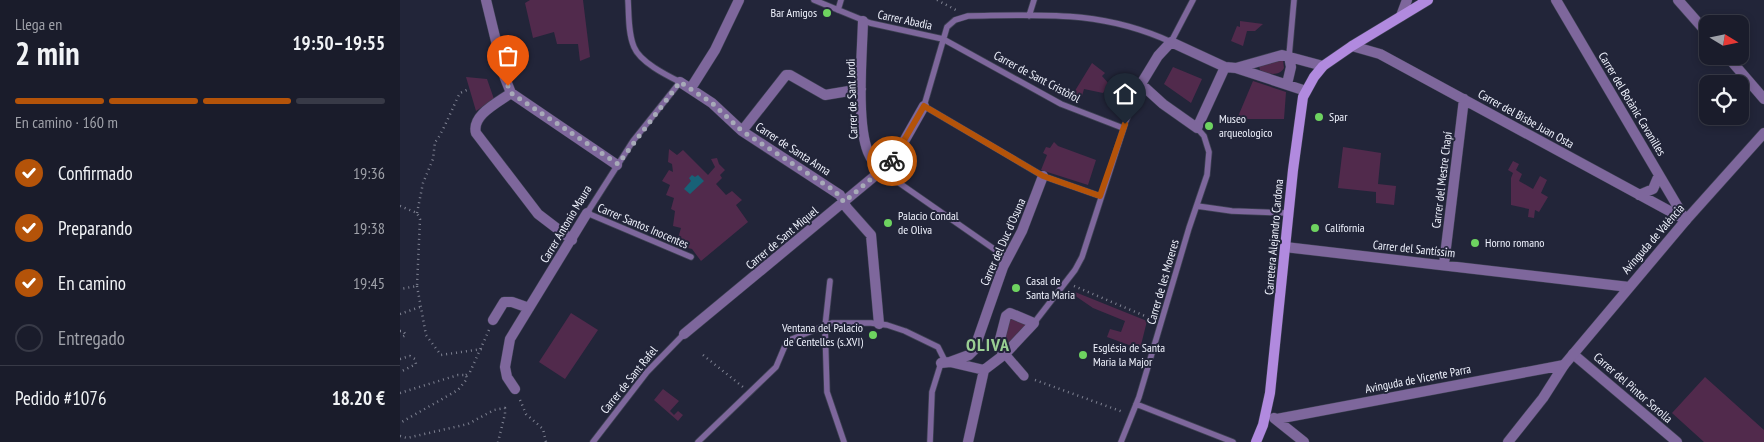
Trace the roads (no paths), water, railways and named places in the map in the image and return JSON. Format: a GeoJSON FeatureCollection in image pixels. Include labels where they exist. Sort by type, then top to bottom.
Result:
{"type":"FeatureCollection","features":[{"type":"Feature","properties":{"kind":"main road"},"geometry":{"type":"LineString","coordinates":[[1323,66],[1428,0]]}},
{"type":"Feature","properties":{"kind":"main road","name":"Carretera Alejandro Cardona"},"geometry":{"type":"LineString","coordinates":[[1256,442],[1265,417],[1272,376],[1288,213],[1300,116],[1306,91],[1323,66]]}},
{"type":"Feature","properties":{"kind":"street"},"geometry":{"type":"LineString","coordinates":[[486,0],[505,78],[511,93],[618,164]]}},
{"type":"Feature","properties":{"kind":"street"},"geometry":{"type":"LineString","coordinates":[[691,88],[716,50],[739,0]]}},
{"type":"Feature","properties":{"kind":"street"},"geometry":{"type":"LineString","coordinates":[[1402,16],[1407,0]]}},
{"type":"Feature","properties":{"kind":"street","name":"Carrer del Botànic Cavanilles"},"geometry":{"type":"LineString","coordinates":[[1556,0],[1686,220]]}},
{"type":"Feature","properties":{"kind":"street"},"geometry":{"type":"LineString","coordinates":[[1678,0],[1699,24]]}},
{"type":"Feature","properties":{"kind":"street","name":"Carrer de Sant Jordi"},"geometry":{"type":"LineString","coordinates":[[863,21],[862,89],[866,147],[872,161],[882,171]]}},
{"type":"Feature","properties":{"kind":"street"},"geometry":{"type":"LineString","coordinates":[[1225,67],[1197,128],[1163,104],[1141,84],[1158,56],[1171,42],[1225,67],[1236,68],[1306,91]]}},
{"type":"Feature","properties":{"kind":"street","name":"Carrer del Bisbe Juan Osta"},"geometry":{"type":"LineString","coordinates":[[1352,46],[1380,54],[1686,220]]}},
{"type":"Feature","properties":{"kind":"street"},"geometry":{"type":"LineString","coordinates":[[1236,68],[1276,55],[1289,56],[1323,66]]}},
{"type":"Feature","properties":{"kind":"street"},"geometry":{"type":"LineString","coordinates":[[1287,84],[1291,66],[1289,56]]}},
{"type":"Feature","properties":{"kind":"street"},"geometry":{"type":"LineString","coordinates":[[1735,65],[1764,100]]}},
{"type":"Feature","properties":{"kind":"street"},"geometry":{"type":"LineString","coordinates":[[742,131],[788,74],[825,95],[862,89]]}},
{"type":"Feature","properties":{"kind":"street","name":"Carrer de Santa Anna"},"geometry":{"type":"LineString","coordinates":[[680,82],[712,103],[742,131],[835,191],[871,235],[879,324]]}},
{"type":"Feature","properties":{"kind":"street"},"geometry":{"type":"LineString","coordinates":[[511,93],[477,120],[476,134],[542,218],[572,240]]}},
{"type":"Feature","properties":{"kind":"street","name":"Carrer del Mestre Chapí"},"geometry":{"type":"LineString","coordinates":[[1444,264],[1464,99]]}},
{"type":"Feature","properties":{"kind":"street","name":"Carrer de Sant Miquel"},"geometry":{"type":"LineString","coordinates":[[684,334],[882,171],[898,152],[924,106]]}},
{"type":"Feature","properties":{"kind":"street","name":"Avinguda de València"},"geometry":{"type":"LineString","coordinates":[[1508,442],[1543,398],[1564,365],[1629,286],[1764,133]]}},
{"type":"Feature","properties":{"kind":"street"},"geometry":{"type":"LineString","coordinates":[[1639,195],[1653,189],[1660,175]]}},
{"type":"Feature","properties":{"kind":"street","name":"Carrer del Duc d'Osuna"},"geometry":{"type":"LineString","coordinates":[[945,362],[969,355],[974,350],[1007,258],[1022,231],[1043,176]]}},
{"type":"Feature","properties":{"kind":"street","name":"Carrer Antonio Maura"},"geometry":{"type":"LineString","coordinates":[[515,389],[507,377],[505,357],[510,339],[587,213]]}},
{"type":"Feature","properties":{"kind":"street","name":"Carrer del Santíssim"},"geometry":{"type":"LineString","coordinates":[[1286,247],[1629,286]]}},
{"type":"Feature","properties":{"kind":"street"},"geometry":{"type":"LineString","coordinates":[[493,320],[504,302],[512,302],[529,308]]}},
{"type":"Feature","properties":{"kind":"street"},"geometry":{"type":"LineString","coordinates":[[968,442],[984,370],[1005,354],[1034,323],[1010,313],[1006,316],[998,347],[1005,354],[1024,376]]}},
{"type":"Feature","properties":{"kind":"street","name":"Carrer del Pintor Sorolla"},"geometry":{"type":"LineString","coordinates":[[1573,354],[1677,442]]}},
{"type":"Feature","properties":{"kind":"street"},"geometry":{"type":"LineString","coordinates":[[945,362],[984,370]]}},
{"type":"Feature","properties":{"kind":"street","name":"Avinguda de Vicente Parra"},"geometry":{"type":"LineString","coordinates":[[1277,419],[1564,365]]}},
{"type":"Feature","properties":{"kind":"street"},"geometry":{"type":"LineString","coordinates":[[1265,417],[1277,419],[1304,442]]}},
{"type":"Feature","properties":{"kind":"lane"},"geometry":{"type":"LineString","coordinates":[[628,0],[632,37],[636,50],[650,64],[680,82]]}},
{"type":"Feature","properties":{"kind":"lane","name":"Carrer Abadia"},"geometry":{"type":"LineString","coordinates":[[814,0],[863,21],[943,38]]}},
{"type":"Feature","properties":{"kind":"lane"},"geometry":{"type":"LineString","coordinates":[[838,10],[841,0]]}},
{"type":"Feature","properties":{"kind":"lane"},"geometry":{"type":"LineString","coordinates":[[1029,16],[1034,0]]}},
{"type":"Feature","properties":{"kind":"lane"},"geometry":{"type":"LineString","coordinates":[[1100,196],[1043,176],[924,106],[943,38],[949,24],[968,16],[1087,17],[1132,26],[1171,42],[1193,0]]}},
{"type":"Feature","properties":{"kind":"lane"},"geometry":{"type":"LineString","coordinates":[[1289,56],[1294,0]]}},
{"type":"Feature","properties":{"kind":"lane","name":"Carrer de Sant Cristòfol"},"geometry":{"type":"LineString","coordinates":[[943,38],[1061,104],[1125,124]]}},
{"type":"Feature","properties":{"kind":"lane","name":"Carrer Antonio Maura"},"geometry":{"type":"LineString","coordinates":[[587,213],[618,164],[680,82]]}},
{"type":"Feature","properties":{"kind":"lane"},"geometry":{"type":"LineString","coordinates":[[1034,323],[1066,282],[1082,257],[1100,196],[1141,84]]}},
{"type":"Feature","properties":{"kind":"lane","name":"Carrer de les Moreres"},"geometry":{"type":"LineString","coordinates":[[1121,442],[1151,361],[1210,162],[1207,144],[1197,128]]}},
{"type":"Feature","properties":{"kind":"lane"},"geometry":{"type":"LineString","coordinates":[[882,171],[1007,258]]}},
{"type":"Feature","properties":{"kind":"lane"},"geometry":{"type":"LineString","coordinates":[[1197,206],[1232,211],[1288,213]]}},
{"type":"Feature","properties":{"kind":"lane","name":"Carrer Santos Inocentes"},"geometry":{"type":"LineString","coordinates":[[587,213],[691,257]]}},
{"type":"Feature","properties":{"kind":"lane"},"geometry":{"type":"LineString","coordinates":[[830,281],[824,328],[828,400],[844,442]]}},
{"type":"Feature","properties":{"kind":"lane"},"geometry":{"type":"LineString","coordinates":[[698,442],[776,367],[787,341],[824,328],[832,323],[879,324],[938,347],[945,362],[932,392],[930,442]]}},
{"type":"Feature","properties":{"kind":"lane","name":"Carrer de Sant Rafel"},"geometry":{"type":"LineString","coordinates":[[593,442],[647,372],[684,334]]}},
{"type":"Feature","properties":{"kind":"lane"},"geometry":{"type":"LineString","coordinates":[[1136,404],[1233,442]]}},
{"type":"Feature","properties":{"kind":"water"},"geometry":{"type":"Polygon","coordinates":[[[692,175],[695,177],[698,175],[704,181],[690,194],[684,189],[691,181],[689,178],[692,175]]]}},
{"type":"Feature","properties":{"kind":"place","name":"Bar Amigos"},"geometry":{"type":"Point","coordinates":[827,13]}},
{"type":"Feature","properties":{"kind":"place","name":"Spar"},"geometry":{"type":"Point","coordinates":[1319,117]}},
{"type":"Feature","properties":{"kind":"place","name":"Museo arqueologico"},"geometry":{"type":"Point","coordinates":[1209,126]}},
{"type":"Feature","properties":{"kind":"place","name":"Palacio Condal de Oliva"},"geometry":{"type":"Point","coordinates":[888,223]}},
{"type":"Feature","properties":{"kind":"place","name":"California"},"geometry":{"type":"Point","coordinates":[1315,228]}},
{"type":"Feature","properties":{"kind":"place","name":"Horno romano"},"geometry":{"type":"Point","coordinates":[1475,243]}},
{"type":"Feature","properties":{"kind":"place","name":"Casal de Santa Maria"},"geometry":{"type":"Point","coordinates":[1016,288]}},
{"type":"Feature","properties":{"kind":"place","name":"Ventana del Palacio de Centelles (s.XVI)"},"geometry":{"type":"Point","coordinates":[873,335]}},
{"type":"Feature","properties":{"kind":"place","name":"Església de Santa Maria la Major"},"geometry":{"type":"Point","coordinates":[1083,355]}},
{"type":"Feature","properties":{"kind":"district","name":"OLIVA"},"geometry":{"type":"Point","coordinates":[988,345]}}]}
